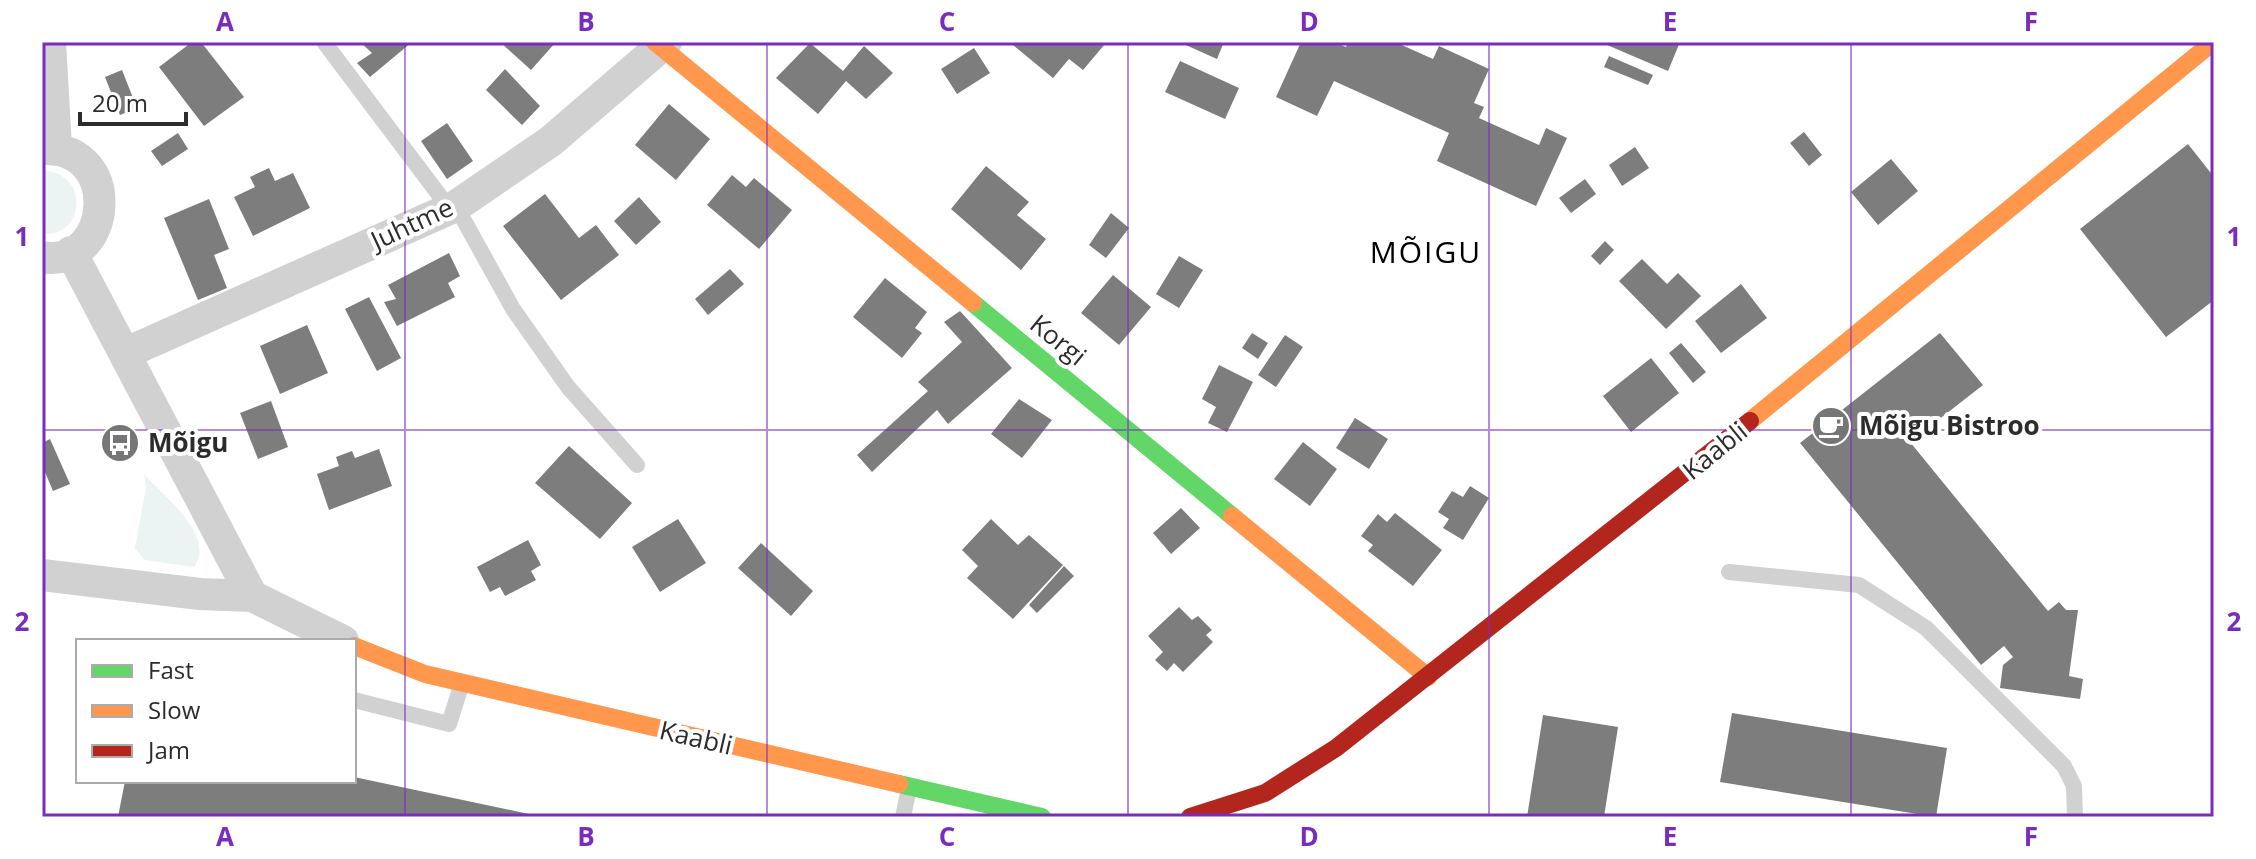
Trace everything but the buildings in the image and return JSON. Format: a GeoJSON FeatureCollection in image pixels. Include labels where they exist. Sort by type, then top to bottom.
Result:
{"type":"FeatureCollection","features":[{"type":"Feature","properties":{"kind":"street"},"geometry":{"type":"LineString","coordinates":[[50,42],[49,149],[77,157],[93,174],[101,195],[100,218],[89,238],[56,254],[126,353],[252,596],[300,631],[334,639]]}},
{"type":"Feature","properties":{"kind":"street","name":"Kaabli"},"geometry":{"type":"LineString","coordinates":[[1190,817],[1266,799],[1336,748],[1658,497],[2213,42]]}},
{"type":"Feature","properties":{"kind":"street","name":"Juhtme"},"geometry":{"type":"LineString","coordinates":[[126,353],[453,207],[551,141],[661,44]]}},
{"type":"Feature","properties":{"kind":"street","name":"Korgi"},"geometry":{"type":"LineString","coordinates":[[661,44],[1428,677]]}},
{"type":"Feature","properties":{"kind":"street"},"geometry":{"type":"LineString","coordinates":[[42,575],[200,594],[252,596]]}},
{"type":"Feature","properties":{"kind":"street","name":"Kaabli"},"geometry":{"type":"LineString","coordinates":[[356,647],[425,674],[1042,817]]}},
{"type":"Feature","properties":{"kind":"lane"},"geometry":{"type":"LineString","coordinates":[[324,42],[453,207],[513,309],[568,387],[637,465]]}},
{"type":"Feature","properties":{"kind":"lane"},"geometry":{"type":"LineString","coordinates":[[1729,572],[1859,585],[1926,628],[2064,766],[2074,786],[2075,817]]}},
{"type":"Feature","properties":{"kind":"lane"},"geometry":{"type":"LineString","coordinates":[[356,701],[449,724],[462,682]]}},
{"type":"Feature","properties":{"kind":"lane"},"geometry":{"type":"LineString","coordinates":[[903,817],[909,788]]}},
{"type":"Feature","properties":{"kind":"shaded area"},"geometry":{"type":"Polygon","coordinates":[[[42,171],[57,174],[68,181],[76,203],[68,225],[57,232],[42,234],[42,171]]]}},
{"type":"Feature","properties":{"kind":"shaded area"},"geometry":{"type":"Polygon","coordinates":[[[144,474],[185,517],[193,530],[199,542],[199,555],[194,567],[145,560],[135,548],[146,488],[144,474]]]}},
{"type":"Feature","properties":{"kind":"traffic: fast"},"geometry":{"type":"LineString","coordinates":[[973,303],[1232,516]]}},
{"type":"Feature","properties":{"kind":"traffic: fast"},"geometry":{"type":"LineString","coordinates":[[899,784],[1042,817]]}},
{"type":"Feature","properties":{"kind":"traffic: slow"},"geometry":{"type":"LineString","coordinates":[[655,42],[973,303]]}},
{"type":"Feature","properties":{"kind":"traffic: slow"},"geometry":{"type":"LineString","coordinates":[[1750,421],[2213,42]]}},
{"type":"Feature","properties":{"kind":"traffic: slow"},"geometry":{"type":"LineString","coordinates":[[1232,516],[1428,677]]}},
{"type":"Feature","properties":{"kind":"traffic: slow"},"geometry":{"type":"LineString","coordinates":[[356,647],[425,674],[899,784]]}},
{"type":"Feature","properties":{"kind":"traffic: jam"},"geometry":{"type":"LineString","coordinates":[[1190,817],[1265,793],[1336,748],[1750,421]]}},
{"type":"Feature","properties":{"kind":"place","name":"Mõigu Bistroo"},"geometry":{"type":"Point","coordinates":[1831,426]}},
{"type":"Feature","properties":{"kind":"place","name":"Mõigu"},"geometry":{"type":"Point","coordinates":[120,443]}},
{"type":"Feature","properties":{"kind":"district","name":"MÕIGU"},"geometry":{"type":"Point","coordinates":[1426,253]}}]}
